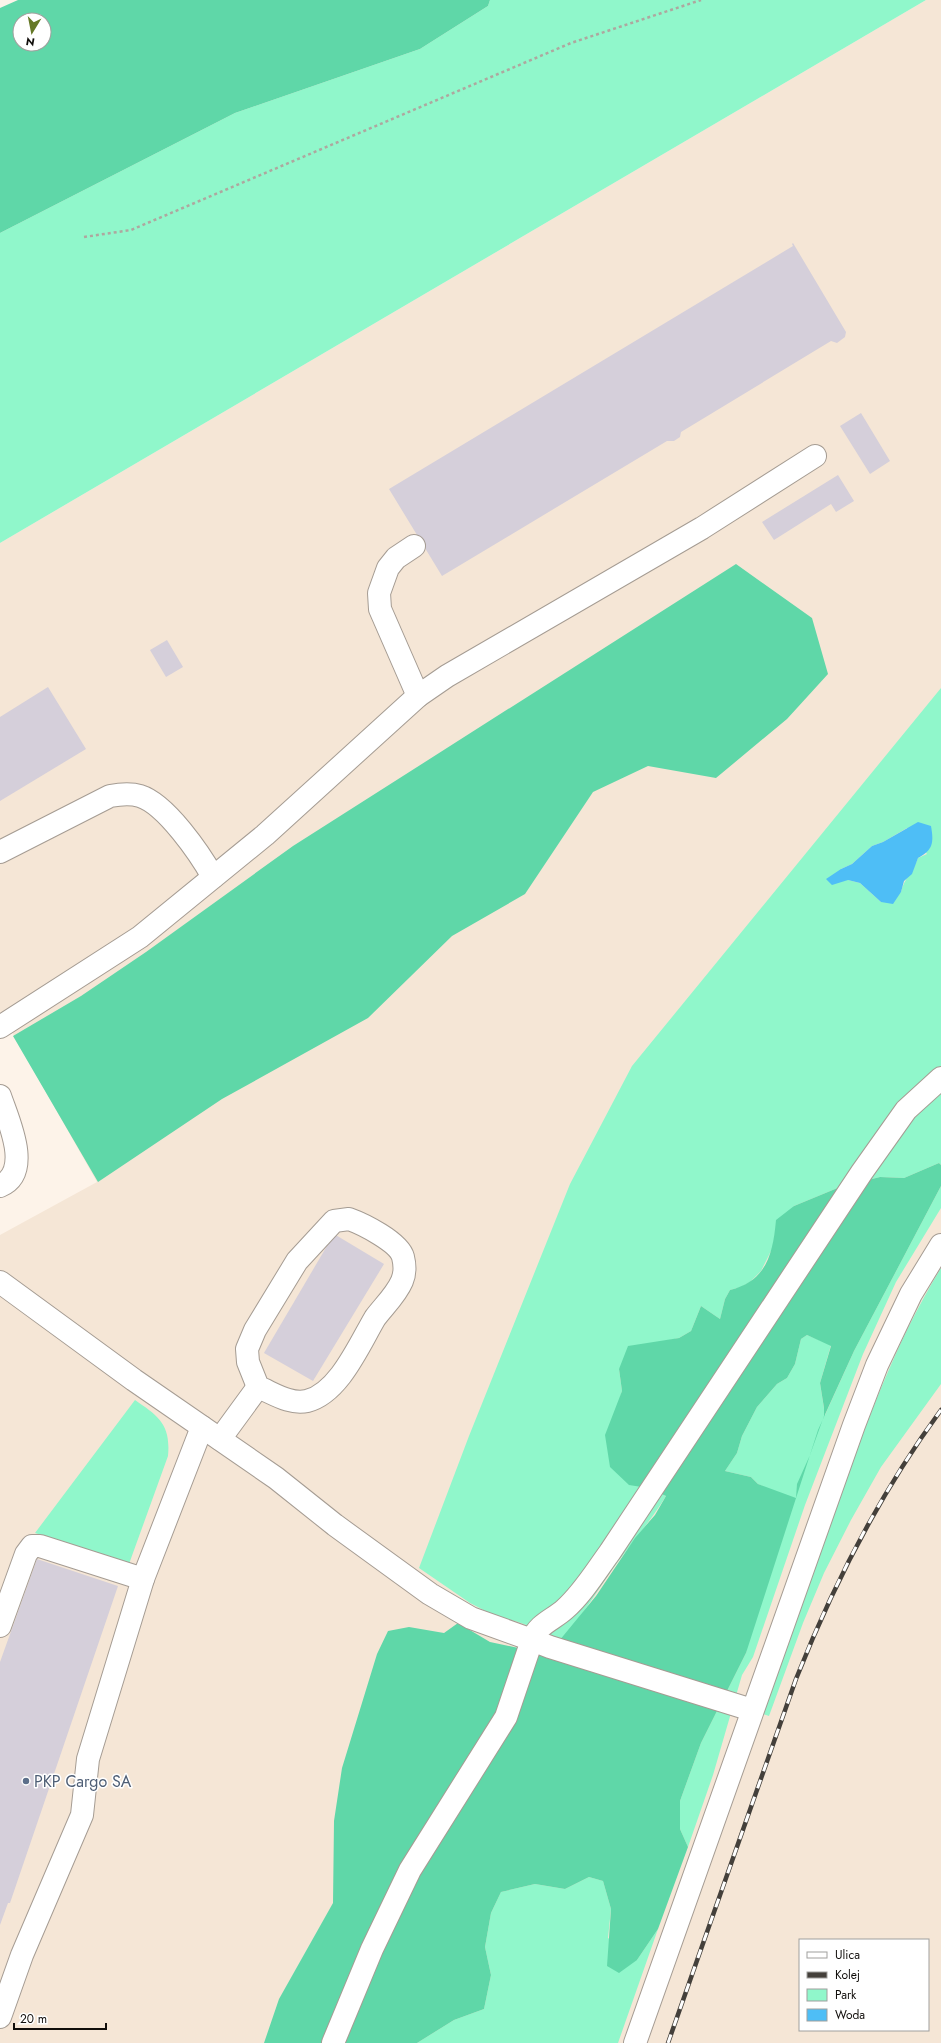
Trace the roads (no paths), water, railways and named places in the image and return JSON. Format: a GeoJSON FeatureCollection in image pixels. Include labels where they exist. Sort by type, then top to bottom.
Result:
{"type":"FeatureCollection","features":[{"type":"Feature","properties":{"kind":"lane"},"geometry":{"type":"LineString","coordinates":[[0,1027],[140,937],[265,834],[418,696],[447,676],[702,528],[814,456]]}},
{"type":"Feature","properties":{"kind":"lane"},"geometry":{"type":"LineString","coordinates":[[414,546],[396,558],[392,563],[382,580],[379,593],[380,609],[418,696]]}},
{"type":"Feature","properties":{"kind":"lane"},"geometry":{"type":"LineString","coordinates":[[0,852],[110,796],[128,793],[149,800],[169,818],[186,836],[213,877]]}},
{"type":"Feature","properties":{"kind":"lane"},"geometry":{"type":"LineString","coordinates":[[333,2043],[372,1949],[410,1870],[506,1717],[536,1630],[565,1609],[610,1552],[862,1172],[906,1110],[941,1078]]}},
{"type":"Feature","properties":{"kind":"lane"},"geometry":{"type":"LineString","coordinates":[[0,1096],[15,1142],[18,1161],[15,1172],[7,1183],[0,1186]]}},
{"type":"Feature","properties":{"kind":"lane"},"geometry":{"type":"LineString","coordinates":[[349,1219],[364,1224],[394,1245],[403,1255],[405,1266],[402,1280],[398,1290],[376,1317],[343,1373],[318,1398],[305,1402],[290,1401],[258,1387],[248,1362],[247,1349],[254,1330],[297,1261],[334,1220],[349,1219]]}},
{"type":"Feature","properties":{"kind":"lane"},"geometry":{"type":"LineString","coordinates":[[635,2043],[846,1447],[875,1372],[912,1294],[941,1245]]}},
{"type":"Feature","properties":{"kind":"lane"},"geometry":{"type":"LineString","coordinates":[[0,1282],[202,1427],[276,1478],[335,1525],[430,1594],[471,1618],[532,1640],[752,1710]]}},
{"type":"Feature","properties":{"kind":"lane"},"geometry":{"type":"LineString","coordinates":[[220,1439],[258,1387]]}},
{"type":"Feature","properties":{"kind":"lane"},"geometry":{"type":"LineString","coordinates":[[0,2018],[22,1955],[82,1815],[88,1758],[143,1579],[202,1427]]}},
{"type":"Feature","properties":{"kind":"lane"},"geometry":{"type":"LineString","coordinates":[[0,1626],[26,1554],[32,1546],[40,1546],[143,1579]]}},
{"type":"Feature","properties":{"kind":"water"},"geometry":{"type":"Polygon","coordinates":[[[918,822],[931,826],[931,845],[927,852],[918,858],[912,874],[904,881],[901,892],[893,904],[881,902],[860,883],[848,880],[832,885],[826,879],[852,864],[872,846],[883,842],[918,822]]]}},
{"type":"Feature","properties":{"kind":"railway"},"geometry":{"type":"LineString","coordinates":[[668,2043],[796,1679],[826,1608],[878,1506],[919,1441],[941,1410]]}},
{"type":"Feature","properties":{"kind":"place","name":"PKP Cargo SA"},"geometry":{"type":"Point","coordinates":[26,1781]}}]}
